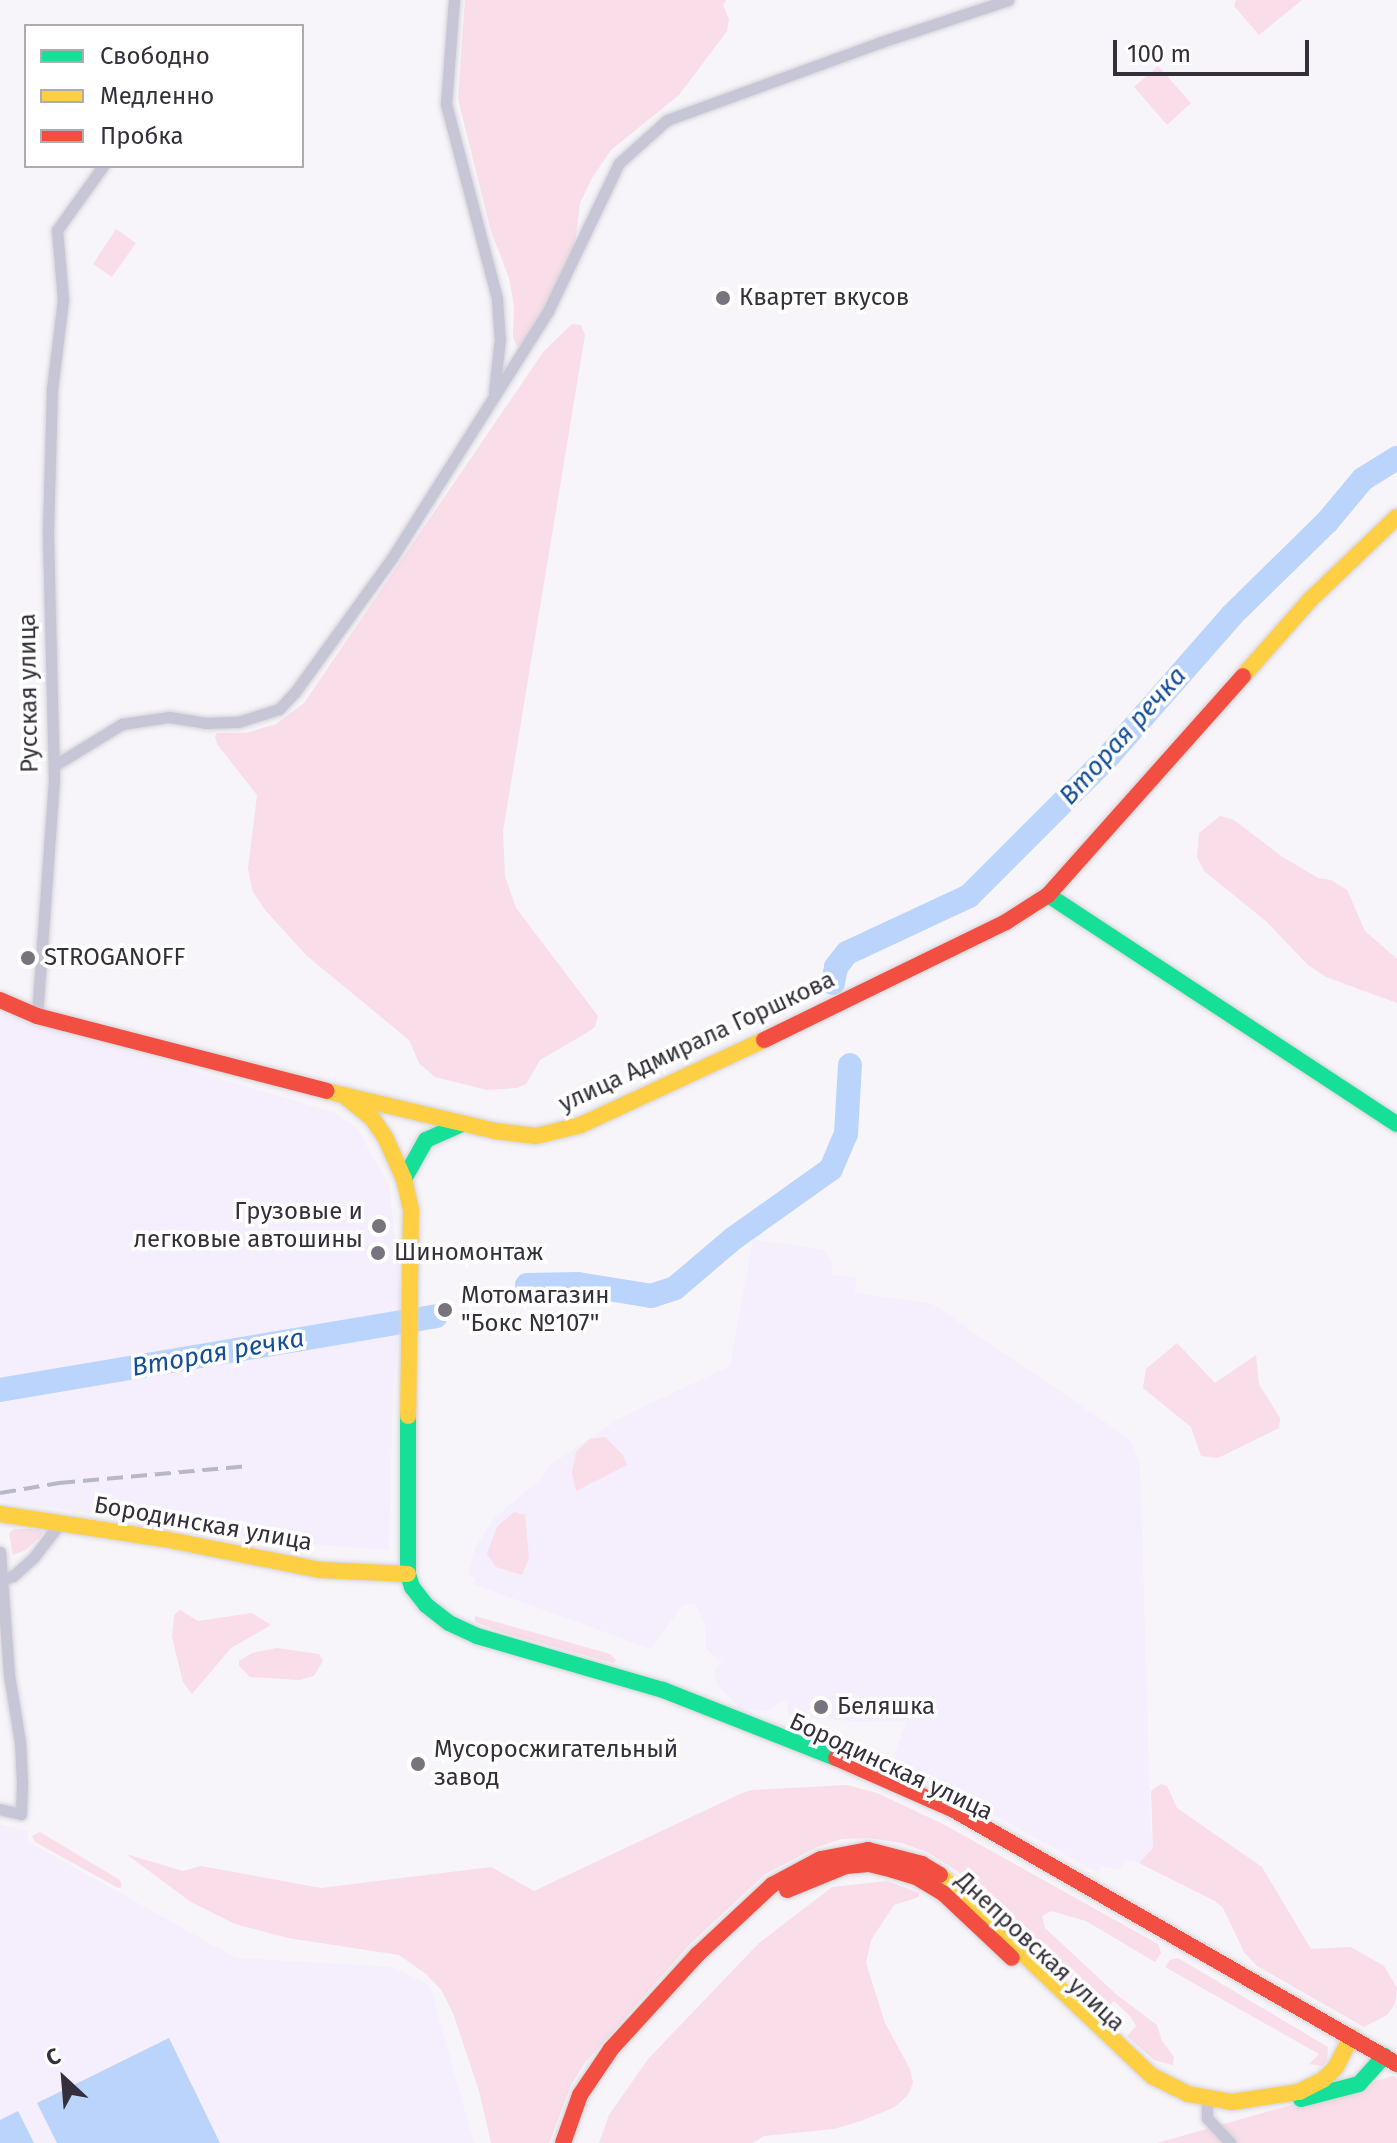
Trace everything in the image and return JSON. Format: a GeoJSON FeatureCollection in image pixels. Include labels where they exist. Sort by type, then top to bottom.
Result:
{"type":"FeatureCollection","features":[{"type":"Feature","properties":{"kind":"main road","name":"улица Адмирала Горшкова"},"geometry":{"type":"LineString","coordinates":[[346,1096],[536,1136],[581,1125],[797,1025],[1006,922],[1048,895],[1310,600],[1397,517]]}},
{"type":"Feature","properties":{"kind":"main road"},"geometry":{"type":"LineString","coordinates":[[1048,895],[1397,1124]]}},
{"type":"Feature","properties":{"kind":"main road"},"geometry":{"type":"LineString","coordinates":[[0,1000],[37,1016],[346,1096],[372,1118],[386,1139],[404,1179],[412,1223],[407,1527],[403,1574]]}},
{"type":"Feature","properties":{"kind":"main road"},"geometry":{"type":"LineString","coordinates":[[404,1179],[426,1140],[442,1130],[464,1123]]}},
{"type":"Feature","properties":{"kind":"main road","name":"Бородинская улица"},"geometry":{"type":"LineString","coordinates":[[0,1514],[321,1570],[403,1574],[418,1597],[449,1623],[463,1630],[714,1708],[888,1778],[954,1810],[1387,2062],[1397,2075]]}},
{"type":"Feature","properties":{"kind":"main road","name":"Днепровская улица"},"geometry":{"type":"LineString","coordinates":[[563,2143],[580,2095],[592,2074],[697,1955],[772,1885],[821,1859],[868,1850],[922,1864],[947,1880],[1152,2076],[1206,2104],[1299,2092],[1324,2079],[1336,2067],[1349,2041]]}},
{"type":"Feature","properties":{"kind":"main road","name":"Днепровская улица"},"geometry":{"type":"LineString","coordinates":[[574,2143],[589,2102],[609,2070],[704,1963],[777,1896],[846,1866],[869,1864],[916,1877],[944,1894],[1146,2084],[1169,2098],[1206,2104],[1272,2105],[1359,2084],[1387,2062]]}},
{"type":"Feature","properties":{"kind":"street"},"geometry":{"type":"LineString","coordinates":[[454,0],[446,104],[497,299],[500,338],[493,397]]}},
{"type":"Feature","properties":{"kind":"street"},"geometry":{"type":"LineString","coordinates":[[55,765],[122,724],[142,718],[238,722],[279,709],[295,692],[392,558],[548,311],[619,163],[667,120],[881,42],[1008,0]]}},
{"type":"Feature","properties":{"kind":"street","name":"Русская улица"},"geometry":{"type":"LineString","coordinates":[[37,1016],[55,765],[48,531],[55,369],[63,300],[57,230],[102,168]]}},
{"type":"Feature","properties":{"kind":"street"},"geometry":{"type":"LineString","coordinates":[[3,1579],[23,1567],[60,1523]]}},
{"type":"Feature","properties":{"kind":"street"},"geometry":{"type":"LineString","coordinates":[[0,1552],[9,1675],[20,1742],[22,1783],[21,1814],[0,1809]]}},
{"type":"Feature","properties":{"kind":"street"},"geometry":{"type":"LineString","coordinates":[[1206,2104],[1212,2126],[1230,2143]]}},
{"type":"Feature","properties":{"kind":"shaded area"},"geometry":{"type":"Polygon","coordinates":[[[465,0],[726,0],[723,5],[729,19],[727,31],[679,95],[611,150],[592,178],[580,203],[574,252],[524,344],[517,346],[513,337],[514,306],[509,278],[491,231],[458,99],[465,0]]]}},
{"type":"Feature","properties":{"kind":"shaded area"},"geometry":{"type":"Polygon","coordinates":[[[1236,0],[1302,0],[1259,35],[1234,6],[1236,0]]]}},
{"type":"Feature","properties":{"kind":"shaded area"},"geometry":{"type":"Polygon","coordinates":[[[1158,66],[1191,103],[1167,125],[1134,87],[1158,66]]]}},
{"type":"Feature","properties":{"kind":"shaded area"},"geometry":{"type":"Polygon","coordinates":[[[116,229],[136,243],[112,277],[93,264],[116,229]]]}},
{"type":"Feature","properties":{"kind":"shaded area"},"geometry":{"type":"Polygon","coordinates":[[[572,324],[581,325],[585,335],[503,831],[505,876],[516,908],[598,1016],[595,1027],[540,1060],[526,1084],[517,1088],[487,1090],[435,1077],[419,1063],[409,1040],[307,956],[266,911],[253,892],[248,869],[257,795],[217,744],[215,736],[217,733],[246,733],[276,724],[304,703],[544,351],[572,324]]]}},
{"type":"Feature","properties":{"kind":"shaded area"},"geometry":{"type":"Polygon","coordinates":[[[1220,816],[1234,820],[1281,856],[1318,878],[1331,880],[1347,890],[1365,931],[1397,959],[1397,1003],[1326,977],[1308,965],[1267,922],[1204,871],[1197,857],[1199,833],[1220,816]]]}},
{"type":"Feature","properties":{"kind":"shaded area"},"geometry":{"type":"Polygon","coordinates":[[[0,1014],[333,1112],[357,1128],[389,1185],[401,1294],[393,1393],[389,1550],[290,1543],[0,1500],[0,1014]]]}},
{"type":"Feature","properties":{"kind":"shaded area"},"geometry":{"type":"Polygon","coordinates":[[[753,1239],[823,1250],[833,1262],[831,1275],[856,1277],[855,1293],[931,1303],[1131,1440],[1140,1465],[1151,1832],[1155,1834],[1153,1848],[1139,1863],[1124,1860],[1121,1870],[1101,1866],[1098,1873],[964,1798],[891,1765],[906,1721],[862,1722],[788,1716],[787,1700],[764,1711],[741,1709],[717,1685],[714,1672],[722,1662],[706,1649],[706,1626],[695,1604],[683,1605],[651,1649],[473,1584],[475,1578],[468,1576],[475,1548],[495,1517],[541,1479],[550,1465],[622,1417],[730,1366],[753,1239]]]}},
{"type":"Feature","properties":{"kind":"shaded area"},"geometry":{"type":"Polygon","coordinates":[[[1177,1343],[1215,1383],[1256,1355],[1259,1384],[1280,1418],[1279,1428],[1218,1458],[1201,1456],[1191,1427],[1143,1388],[1146,1369],[1177,1343]]]}},
{"type":"Feature","properties":{"kind":"shaded area"},"geometry":{"type":"Polygon","coordinates":[[[605,1437],[622,1454],[627,1465],[576,1491],[572,1473],[576,1452],[590,1439],[605,1437]]]}},
{"type":"Feature","properties":{"kind":"shaded area"},"geometry":{"type":"Polygon","coordinates":[[[514,1512],[525,1515],[529,1558],[522,1575],[496,1567],[487,1554],[497,1527],[514,1512]]]}},
{"type":"Feature","properties":{"kind":"shaded area"},"geometry":{"type":"Polygon","coordinates":[[[14,1529],[40,1529],[43,1534],[26,1550],[13,1555],[9,1533],[14,1529]]]}},
{"type":"Feature","properties":{"kind":"shaded area"},"geometry":{"type":"Polygon","coordinates":[[[180,1610],[198,1621],[252,1613],[271,1625],[231,1648],[192,1694],[183,1682],[172,1637],[174,1615],[180,1610]]]}},
{"type":"Feature","properties":{"kind":"shaded area"},"geometry":{"type":"Polygon","coordinates":[[[475,1616],[610,1654],[616,1660],[613,1663],[505,1633],[475,1622],[475,1616]]]}},
{"type":"Feature","properties":{"kind":"shaded area"},"geometry":{"type":"Polygon","coordinates":[[[277,1648],[319,1654],[323,1661],[314,1676],[299,1680],[250,1677],[239,1666],[239,1661],[252,1653],[277,1648]]]}},
{"type":"Feature","properties":{"kind":"shaded area"},"geometry":{"type":"Polygon","coordinates":[[[1161,1784],[1167,1786],[1177,1808],[1262,1867],[1311,1949],[1351,1947],[1384,1966],[1397,1988],[1395,2004],[1387,2015],[1364,2027],[1257,1966],[1244,1952],[1223,1908],[1215,1901],[1139,1863],[1153,1848],[1151,1791],[1161,1784]]]}},
{"type":"Feature","properties":{"kind":"shaded area"},"geometry":{"type":"Polygon","coordinates":[[[847,1785],[877,1793],[943,1824],[1158,1944],[1161,1953],[1155,1962],[1086,1921],[1051,1911],[1042,1916],[1045,1928],[1117,1995],[1157,2025],[1162,2041],[1174,2057],[1173,2065],[1154,2060],[1127,2036],[1136,2026],[1130,2016],[1114,2001],[1105,2010],[957,1871],[929,1853],[902,1843],[868,1838],[842,1839],[817,1847],[765,1874],[689,1945],[584,2064],[571,2085],[549,2143],[491,2143],[479,2091],[453,2013],[442,1991],[426,1974],[399,1955],[288,1938],[235,1924],[191,1902],[126,1854],[183,1871],[201,1866],[321,1888],[491,1867],[534,1891],[740,1794],[752,1790],[847,1785]]]}},
{"type":"Feature","properties":{"kind":"shaded area"},"geometry":{"type":"Polygon","coordinates":[[[0,1824],[27,1831],[29,1842],[236,1958],[394,1967],[430,1986],[474,2143],[0,2143],[0,1824]]]}},
{"type":"Feature","properties":{"kind":"shaded area"},"geometry":{"type":"Polygon","coordinates":[[[40,1832],[120,1880],[122,1887],[118,1888],[35,1842],[32,1836],[40,1832]]]}},
{"type":"Feature","properties":{"kind":"shaded area"},"geometry":{"type":"Polygon","coordinates":[[[887,1881],[919,1893],[919,1897],[894,1905],[871,1940],[866,1963],[885,2023],[910,2069],[913,2083],[908,2095],[895,2107],[834,2129],[764,2136],[752,2143],[599,2143],[609,2115],[648,2059],[759,1943],[832,1887],[887,1881]]]}},
{"type":"Feature","properties":{"kind":"shaded area"},"geometry":{"type":"Polygon","coordinates":[[[1178,1958],[1328,2047],[1327,2061],[1322,2066],[1309,2064],[1319,2054],[1165,1967],[1170,1960],[1178,1958]]]}},
{"type":"Feature","properties":{"kind":"shaded area"},"geometry":{"type":"Polygon","coordinates":[[[1393,2076],[1397,2078],[1397,2143],[1157,2143],[1393,2076]]]}},
{"type":"Feature","properties":{"kind":"water"},"geometry":{"type":"Polygon","coordinates":[[[169,2038],[220,2143],[57,2143],[37,2103],[169,2038]]]}},
{"type":"Feature","properties":{"kind":"water"},"geometry":{"type":"Polygon","coordinates":[[[18,2111],[34,2143],[0,2143],[0,2120],[18,2111]]]}},
{"type":"Feature","properties":{"kind":"waterway","name":"Вторая речка"},"geometry":{"type":"LineString","coordinates":[[833,983],[836,967],[847,953],[969,896],[1106,759],[1232,615],[1327,522],[1363,479],[1397,458]]}},
{"type":"Feature","properties":{"kind":"waterway","name":"Вторая речка"},"geometry":{"type":"LineString","coordinates":[[527,1285],[578,1284],[651,1296],[675,1288],[734,1238],[831,1169],[846,1134],[850,1065]]}},
{"type":"Feature","properties":{"kind":"waterway","name":"Вторая речка"},"geometry":{"type":"LineString","coordinates":[[0,1390],[436,1316]]}},
{"type":"Feature","properties":{"kind":"railway"},"geometry":{"type":"LineString","coordinates":[[0,1493],[59,1483],[249,1466]]}},
{"type":"Feature","properties":{"kind":"traffic: fast"},"geometry":{"type":"LineString","coordinates":[[1048,895],[1397,1124]]}},
{"type":"Feature","properties":{"kind":"traffic: fast"},"geometry":{"type":"LineString","coordinates":[[404,1179],[426,1140],[462,1124]]}},
{"type":"Feature","properties":{"kind":"traffic: fast"},"geometry":{"type":"LineString","coordinates":[[408,1416],[408,1574],[412,1587],[426,1605],[449,1623],[477,1636],[663,1690],[836,1758]]}},
{"type":"Feature","properties":{"kind":"traffic: fast"},"geometry":{"type":"LineString","coordinates":[[1301,2099],[1359,2084],[1384,2056]]}},
{"type":"Feature","properties":{"kind":"traffic: slow"},"geometry":{"type":"LineString","coordinates":[[1243,676],[1310,600],[1397,517]]}},
{"type":"Feature","properties":{"kind":"traffic: slow"},"geometry":{"type":"LineString","coordinates":[[326,1091],[495,1131],[536,1136],[581,1125],[764,1040]]}},
{"type":"Feature","properties":{"kind":"traffic: slow"},"geometry":{"type":"LineString","coordinates":[[347,1098],[372,1118],[386,1139],[404,1179],[411,1210],[408,1416]]}},
{"type":"Feature","properties":{"kind":"traffic: slow"},"geometry":{"type":"LineString","coordinates":[[0,1514],[164,1539],[321,1570],[408,1574]]}},
{"type":"Feature","properties":{"kind":"traffic: slow"},"geometry":{"type":"LineString","coordinates":[[940,1875],[1152,2076],[1188,2094],[1232,2102],[1299,2092],[1324,2079],[1336,2067],[1351,2037]]}},
{"type":"Feature","properties":{"kind":"traffic: jam"},"geometry":{"type":"LineString","coordinates":[[764,1040],[1006,922],[1048,895],[1243,676]]}},
{"type":"Feature","properties":{"kind":"traffic: jam"},"geometry":{"type":"LineString","coordinates":[[0,1000],[37,1016],[326,1091]]}},
{"type":"Feature","properties":{"kind":"traffic: jam"},"geometry":{"type":"LineString","coordinates":[[836,1758],[954,1810],[1397,2064]]}},
{"type":"Feature","properties":{"kind":"traffic: jam"},"geometry":{"type":"LineString","coordinates":[[563,2143],[580,2095],[611,2049],[697,1955],[772,1885],[821,1859],[868,1850],[922,1864],[940,1875]]}},
{"type":"Feature","properties":{"kind":"traffic: jam"},"geometry":{"type":"LineString","coordinates":[[787,1890],[846,1866],[869,1864],[893,1870],[916,1877],[944,1894],[1012,1958]]}},
{"type":"Feature","properties":{"kind":"place","name":"Квартет вкусов"},"geometry":{"type":"Point","coordinates":[723,298]}},
{"type":"Feature","properties":{"kind":"place","name":"STROGANOFF"},"geometry":{"type":"Point","coordinates":[28,958]}},
{"type":"Feature","properties":{"kind":"place","name":"Грузовые и легковые автошины"},"geometry":{"type":"Point","coordinates":[379,1226]}},
{"type":"Feature","properties":{"kind":"place","name":"Шиномонтаж"},"geometry":{"type":"Point","coordinates":[378,1253]}},
{"type":"Feature","properties":{"kind":"place","name":"Мотомагазин \"Бокс №107\""},"geometry":{"type":"Point","coordinates":[445,1310]}},
{"type":"Feature","properties":{"kind":"place","name":"Беляшка"},"geometry":{"type":"Point","coordinates":[821,1707]}},
{"type":"Feature","properties":{"kind":"place","name":"Мусоросжигательный завод"},"geometry":{"type":"Point","coordinates":[418,1764]}}]}
